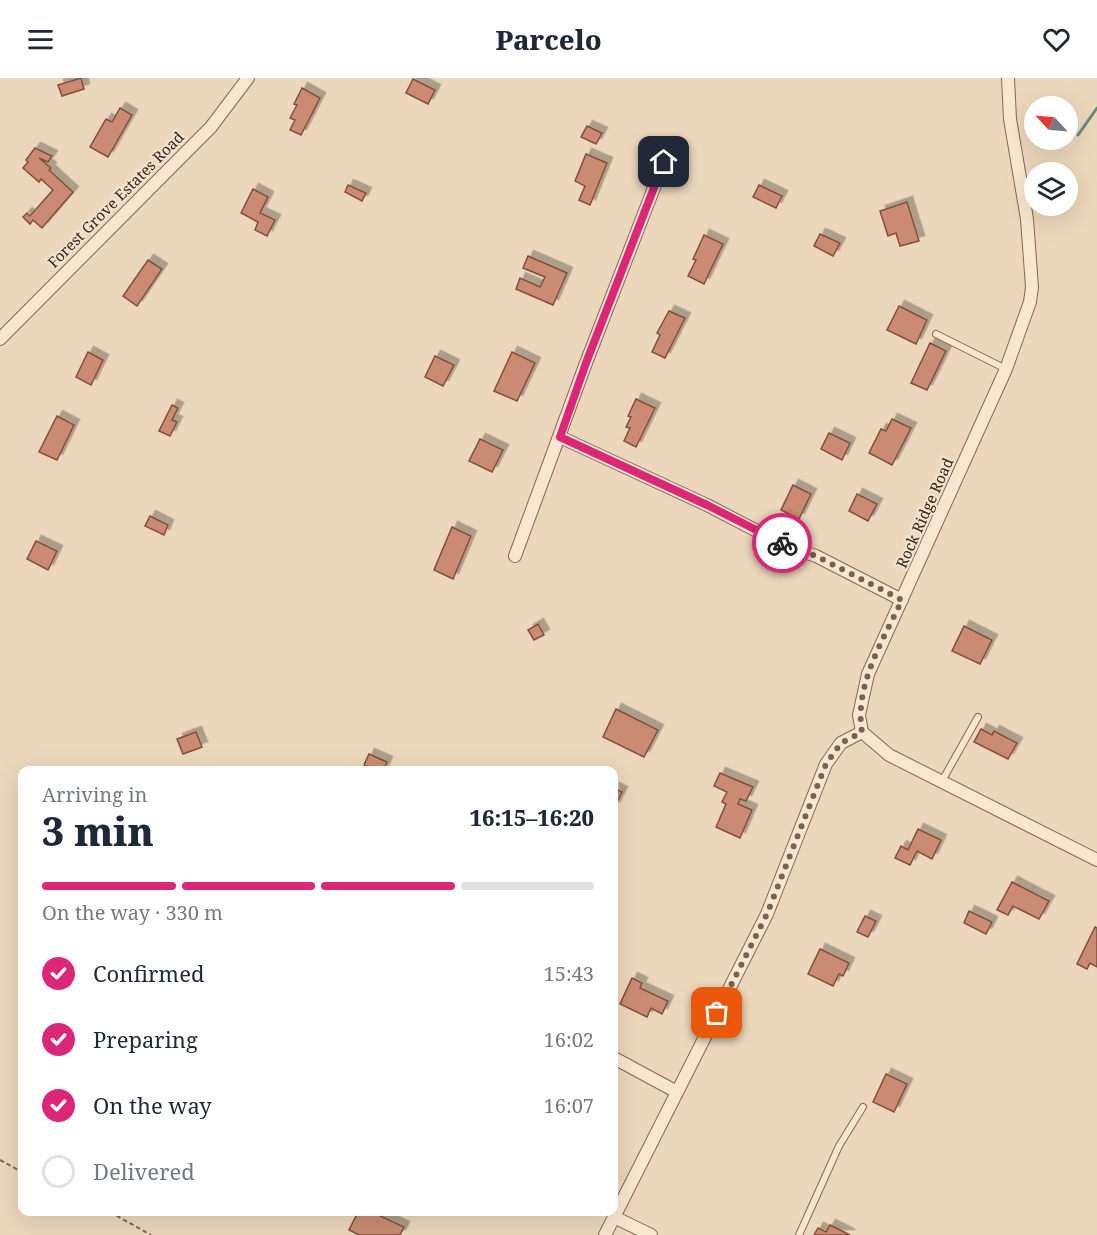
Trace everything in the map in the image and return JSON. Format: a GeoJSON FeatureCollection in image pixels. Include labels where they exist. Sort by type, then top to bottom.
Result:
{"type":"FeatureCollection","features":[{"type":"Feature","properties":{"kind":"street","name":"Forest Grove Estates Road"},"geometry":{"type":"LineString","coordinates":[[0,339],[211,128],[248,78]]}},
{"type":"Feature","properties":{"kind":"street","name":"Rock Ridge Road"},"geometry":{"type":"LineString","coordinates":[[862,732],[859,715],[868,674],[1006,369],[1030,302],[1032,287],[1027,219],[1010,119],[1008,78]]}},
{"type":"Feature","properties":{"kind":"street"},"geometry":{"type":"LineString","coordinates":[[515,556],[586,363],[664,162]]}},
{"type":"Feature","properties":{"kind":"street"},"geometry":{"type":"LineString","coordinates":[[560,437],[707,505],[783,544],[816,556],[902,600]]}},
{"type":"Feature","properties":{"kind":"street"},"geometry":{"type":"LineString","coordinates":[[618,1209],[767,914],[826,764],[841,743],[862,732],[889,755],[1097,860]]}},
{"type":"Feature","properties":{"kind":"street"},"geometry":{"type":"LineString","coordinates":[[618,1060],[677,1092]]}},
{"type":"Feature","properties":{"kind":"street"},"geometry":{"type":"LineString","coordinates":[[605,1235],[614,1217],[651,1235]]}},
{"type":"Feature","properties":{"kind":"lane"},"geometry":{"type":"LineString","coordinates":[[936,334],[1006,369]]}},
{"type":"Feature","properties":{"kind":"lane"},"geometry":{"type":"LineString","coordinates":[[941,782],[978,717]]}},
{"type":"Feature","properties":{"kind":"lane"},"geometry":{"type":"LineString","coordinates":[[799,1235],[839,1146],[863,1107]]}},
{"type":"Feature","properties":{"kind":"path"},"geometry":{"type":"LineString","coordinates":[[0,1160],[18,1170]]}},
{"type":"Feature","properties":{"kind":"path"},"geometry":{"type":"LineString","coordinates":[[117,1216],[151,1235]]}},
{"type":"Feature","properties":{"kind":"building"},"geometry":{"type":"Polygon","coordinates":[[[81,78],[84,89],[62,96],[58,85],[81,78]]]}},
{"type":"Feature","properties":{"kind":"building"},"geometry":{"type":"Polygon","coordinates":[[[413,79],[435,90],[428,104],[406,93],[413,79]]]}},
{"type":"Feature","properties":{"kind":"building"},"geometry":{"type":"Polygon","coordinates":[[[302,88],[320,98],[301,135],[290,130],[295,120],[290,118],[302,88]]]}},
{"type":"Feature","properties":{"kind":"building"},"geometry":{"type":"Polygon","coordinates":[[[120,108],[132,115],[108,157],[90,147],[106,119],[112,122],[120,108]]]}},
{"type":"Feature","properties":{"kind":"building"},"geometry":{"type":"Polygon","coordinates":[[[587,126],[602,133],[596,144],[581,137],[587,126]]]}},
{"type":"Feature","properties":{"kind":"building"},"geometry":{"type":"Polygon","coordinates":[[[35,148],[52,156],[48,162],[39,158],[73,192],[42,228],[33,220],[30,224],[23,217],[27,213],[30,216],[53,190],[41,179],[39,182],[23,168],[35,148]]]}},
{"type":"Feature","properties":{"kind":"building"},"geometry":{"type":"Polygon","coordinates":[[[586,154],[607,163],[590,205],[579,200],[585,186],[575,181],[586,154]]]}},
{"type":"Feature","properties":{"kind":"building"},"geometry":{"type":"Polygon","coordinates":[[[348,185],[366,193],[362,201],[345,192],[348,185]]]}},
{"type":"Feature","properties":{"kind":"building"},"geometry":{"type":"Polygon","coordinates":[[[759,185],[782,196],[776,208],[753,197],[759,185]]]}},
{"type":"Feature","properties":{"kind":"building"},"geometry":{"type":"Polygon","coordinates":[[[253,189],[268,197],[260,213],[275,220],[267,236],[255,230],[258,222],[241,213],[253,189]]]}},
{"type":"Feature","properties":{"kind":"building"},"geometry":{"type":"Polygon","coordinates":[[[907,202],[919,241],[900,246],[896,233],[888,236],[880,211],[907,202]]]}},
{"type":"Feature","properties":{"kind":"building"},"geometry":{"type":"Polygon","coordinates":[[[820,234],[840,243],[833,256],[814,246],[820,234]]]}},
{"type":"Feature","properties":{"kind":"building"},"geometry":{"type":"Polygon","coordinates":[[[704,235],[723,244],[704,284],[688,276],[704,235]]]}},
{"type":"Feature","properties":{"kind":"building"},"geometry":{"type":"Polygon","coordinates":[[[528,256],[567,273],[553,305],[516,289],[520,278],[540,287],[545,277],[523,268],[528,256]]]}},
{"type":"Feature","properties":{"kind":"building"},"geometry":{"type":"Polygon","coordinates":[[[148,260],[162,269],[137,306],[123,296],[148,260]]]}},
{"type":"Feature","properties":{"kind":"building"},"geometry":{"type":"Polygon","coordinates":[[[899,306],[927,320],[916,344],[887,330],[899,306]]]}},
{"type":"Feature","properties":{"kind":"building"},"geometry":{"type":"Polygon","coordinates":[[[669,311],[685,318],[665,358],[652,352],[660,335],[657,333],[669,311]]]}},
{"type":"Feature","properties":{"kind":"building"},"geometry":{"type":"Polygon","coordinates":[[[930,343],[946,351],[927,390],[911,383],[930,343]]]}},
{"type":"Feature","properties":{"kind":"building"},"geometry":{"type":"Polygon","coordinates":[[[88,352],[103,360],[91,385],[76,377],[88,352]]]}},
{"type":"Feature","properties":{"kind":"building"},"geometry":{"type":"Polygon","coordinates":[[[512,352],[535,363],[517,401],[494,391],[512,352]]]}},
{"type":"Feature","properties":{"kind":"building"},"geometry":{"type":"Polygon","coordinates":[[[435,356],[454,365],[443,386],[425,377],[435,356]]]}},
{"type":"Feature","properties":{"kind":"building"},"geometry":{"type":"Polygon","coordinates":[[[636,399],[655,408],[636,447],[624,441],[630,428],[626,427],[631,417],[628,416],[636,399]]]}},
{"type":"Feature","properties":{"kind":"building"},"geometry":{"type":"Polygon","coordinates":[[[172,405],[178,408],[172,420],[177,422],[170,436],[159,431],[172,405]]]}},
{"type":"Feature","properties":{"kind":"building"},"geometry":{"type":"Polygon","coordinates":[[[57,416],[74,425],[57,460],[39,452],[57,416]]]}},
{"type":"Feature","properties":{"kind":"building"},"geometry":{"type":"Polygon","coordinates":[[[892,419],[911,428],[892,465],[869,453],[881,429],[886,431],[892,419]]]}},
{"type":"Feature","properties":{"kind":"building"},"geometry":{"type":"Polygon","coordinates":[[[829,433],[850,443],[842,460],[821,449],[829,433]]]}},
{"type":"Feature","properties":{"kind":"building"},"geometry":{"type":"Polygon","coordinates":[[[480,439],[503,450],[492,472],[469,461],[480,439]]]}},
{"type":"Feature","properties":{"kind":"building"},"geometry":{"type":"Polygon","coordinates":[[[793,485],[811,494],[799,519],[781,510],[793,485]]]}},
{"type":"Feature","properties":{"kind":"building"},"geometry":{"type":"Polygon","coordinates":[[[857,494],[877,504],[868,521],[849,511],[857,494]]]}},
{"type":"Feature","properties":{"kind":"building"},"geometry":{"type":"Polygon","coordinates":[[[150,516],[168,525],[164,535],[145,526],[150,516]]]}},
{"type":"Feature","properties":{"kind":"building"},"geometry":{"type":"Polygon","coordinates":[[[452,527],[471,536],[453,579],[434,570],[452,527]]]}},
{"type":"Feature","properties":{"kind":"building"},"geometry":{"type":"Polygon","coordinates":[[[36,541],[57,551],[48,570],[27,559],[36,541]]]}},
{"type":"Feature","properties":{"kind":"building"},"geometry":{"type":"Polygon","coordinates":[[[538,624],[544,635],[534,640],[528,630],[538,624]]]}},
{"type":"Feature","properties":{"kind":"building"},"geometry":{"type":"Polygon","coordinates":[[[964,626],[992,640],[980,664],[952,651],[964,626]]]}},
{"type":"Feature","properties":{"kind":"building"},"geometry":{"type":"Polygon","coordinates":[[[616,709],[658,730],[644,757],[603,737],[616,709]]]}},
{"type":"Feature","properties":{"kind":"building"},"geometry":{"type":"Polygon","coordinates":[[[981,729],[992,735],[994,731],[1017,743],[1008,759],[974,742],[981,729]]]}},
{"type":"Feature","properties":{"kind":"building"},"geometry":{"type":"Polygon","coordinates":[[[196,732],[202,747],[183,754],[177,739],[196,732]]]}},
{"type":"Feature","properties":{"kind":"building"},"geometry":{"type":"Polygon","coordinates":[[[369,754],[387,762],[385,766],[364,765],[369,754]]]}},
{"type":"Feature","properties":{"kind":"building"},"geometry":{"type":"Polygon","coordinates":[[[720,773],[753,787],[746,801],[740,799],[738,804],[752,810],[740,838],[716,827],[726,804],[722,802],[727,792],[714,786],[720,773]]]}},
{"type":"Feature","properties":{"kind":"building"},"geometry":{"type":"Polygon","coordinates":[[[918,829],[941,840],[932,859],[917,851],[910,865],[895,858],[901,846],[908,850],[918,829]]]}},
{"type":"Feature","properties":{"kind":"building"},"geometry":{"type":"Polygon","coordinates":[[[1012,882],[1049,901],[1039,919],[1013,906],[1008,915],[997,910],[1012,882]]]}},
{"type":"Feature","properties":{"kind":"building"},"geometry":{"type":"Polygon","coordinates":[[[969,911],[992,922],[986,934],[964,923],[969,911]]]}},
{"type":"Feature","properties":{"kind":"building"},"geometry":{"type":"Polygon","coordinates":[[[865,916],[876,921],[868,937],[857,932],[865,916]]]}},
{"type":"Feature","properties":{"kind":"building"},"geometry":{"type":"Polygon","coordinates":[[[1095,927],[1097,928],[1097,967],[1090,963],[1087,969],[1077,964],[1095,927]]]}},
{"type":"Feature","properties":{"kind":"building"},"geometry":{"type":"Polygon","coordinates":[[[820,949],[849,963],[843,976],[839,974],[833,986],[808,974],[820,949]]]}},
{"type":"Feature","properties":{"kind":"building"},"geometry":{"type":"Polygon","coordinates":[[[632,978],[642,983],[640,988],[668,1001],[662,1014],[651,1008],[647,1017],[620,1004],[632,978]]]}},
{"type":"Feature","properties":{"kind":"building"},"geometry":{"type":"Polygon","coordinates":[[[886,1074],[907,1084],[894,1112],[873,1102],[886,1074]]]}},
{"type":"Feature","properties":{"kind":"building"},"geometry":{"type":"Polygon","coordinates":[[[356,1216],[381,1216],[404,1227],[400,1235],[359,1235],[349,1230],[356,1216]]]}},
{"type":"Feature","properties":{"kind":"building"},"geometry":{"type":"Polygon","coordinates":[[[830,1225],[850,1235],[814,1235],[818,1228],[826,1232],[830,1225]]]}},
{"type":"Feature","properties":{"kind":"waterway"},"geometry":{"type":"LineString","coordinates":[[1078,135],[1097,108]]}},
{"type":"Feature","properties":{"kind":"way so far"},"geometry":{"type":"LineString","coordinates":[[717,1013],[767,914],[826,764],[841,743],[862,732],[859,715],[868,674],[902,600],[816,556],[782,543]]}},
{"type":"Feature","properties":{"kind":"route"},"geometry":{"type":"LineString","coordinates":[[664,162],[573,397],[560,437],[707,505],[782,543]]}}]}
